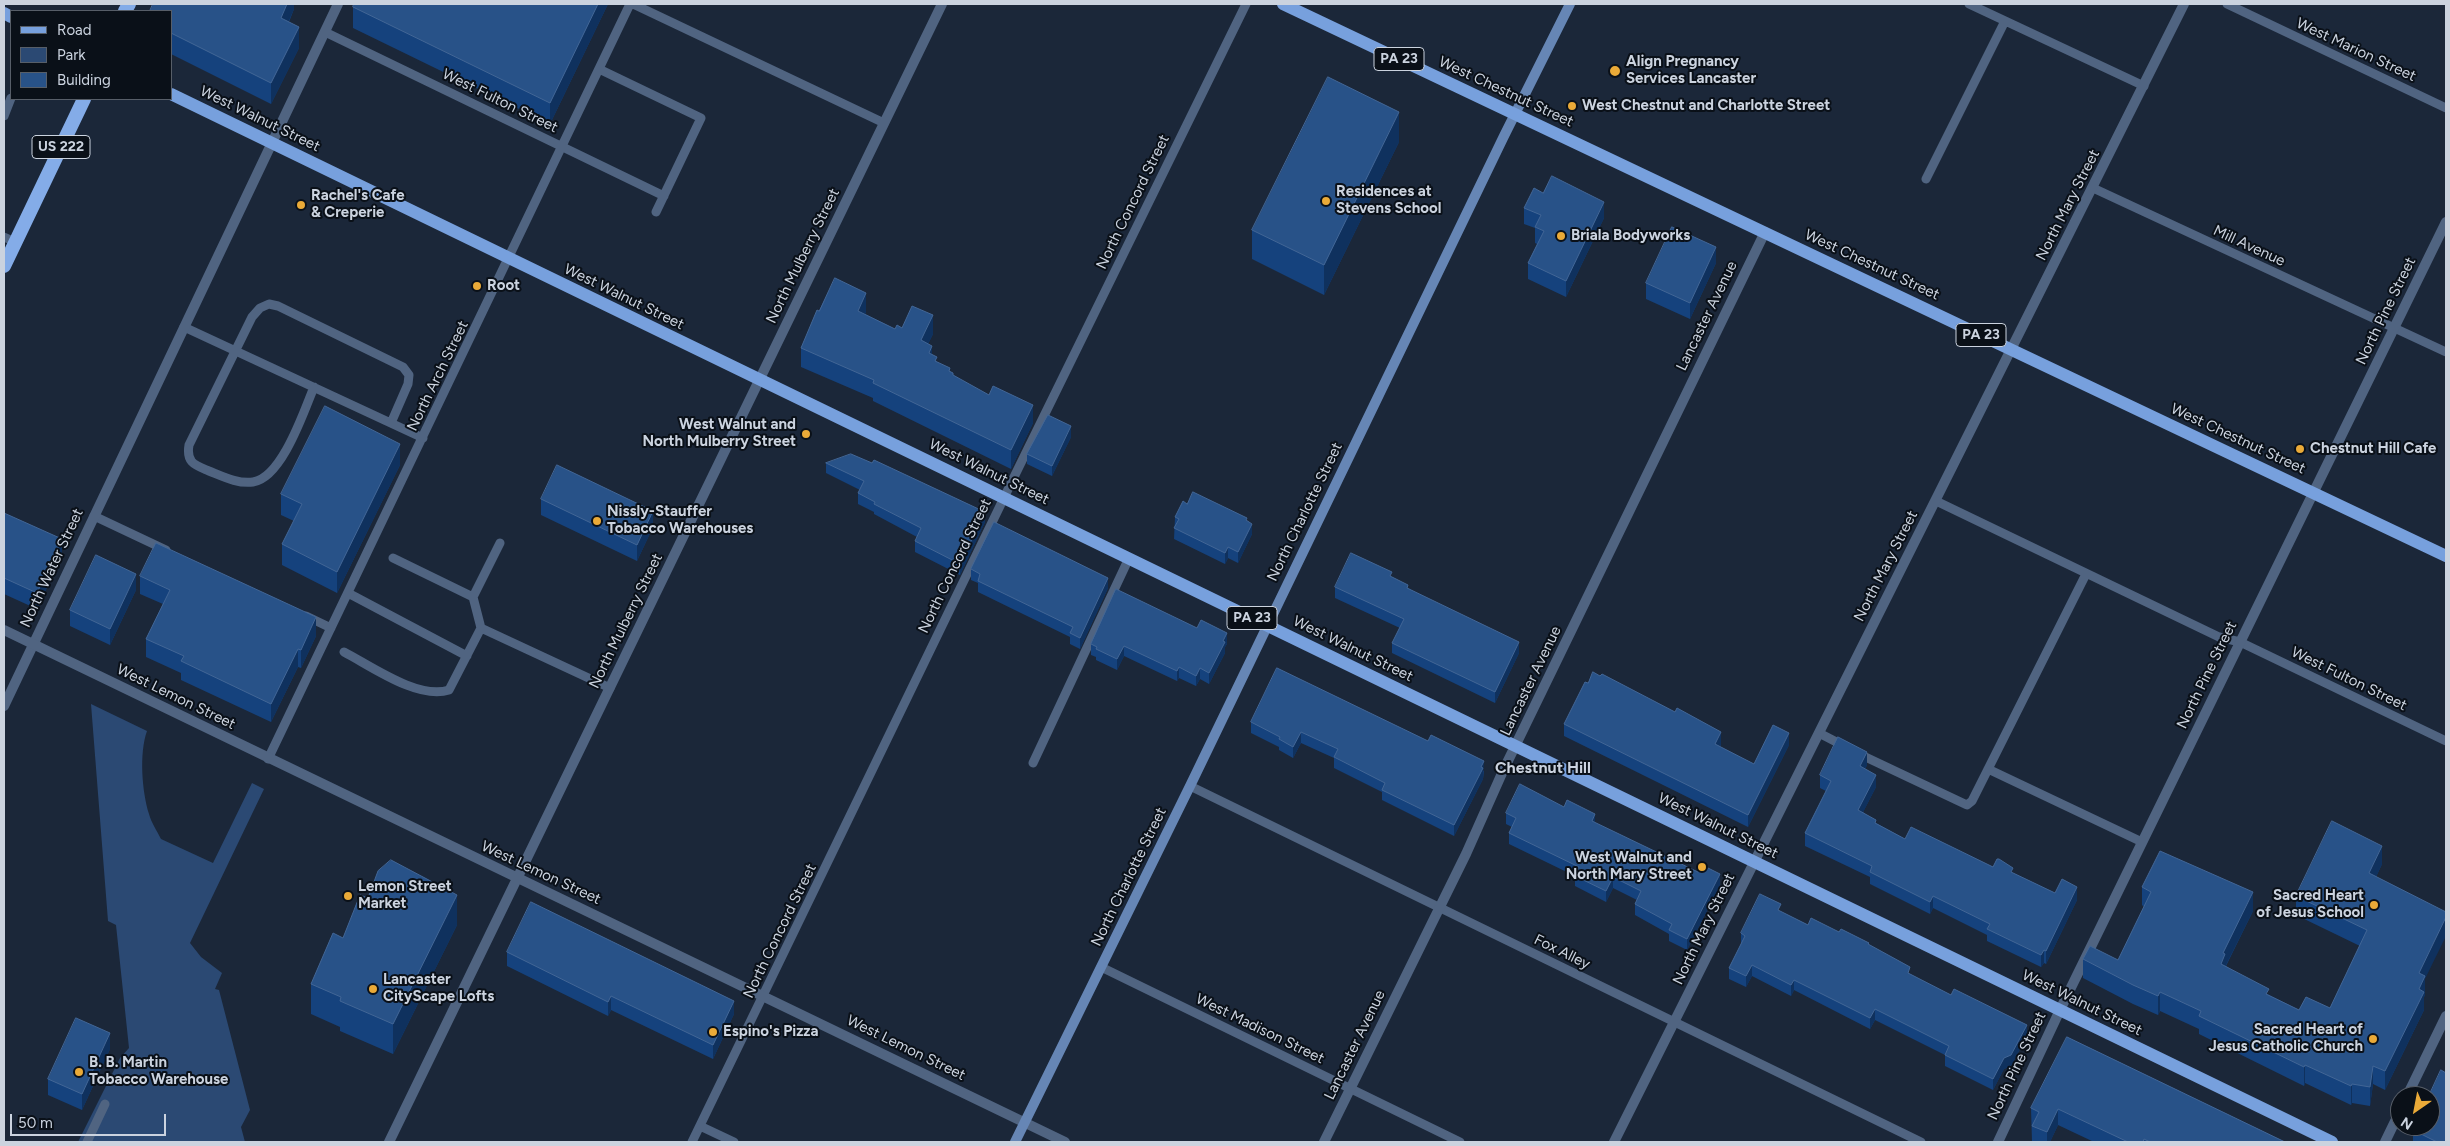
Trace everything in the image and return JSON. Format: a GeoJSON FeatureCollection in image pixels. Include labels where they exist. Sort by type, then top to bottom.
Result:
{"type":"FeatureCollection","features":[{"type":"Feature","properties":{"kind":"highway","name":"US 222"},"geometry":{"type":"LineString","coordinates":[[4,266],[10,239],[83,100]]}},
{"type":"Feature","properties":{"kind":"main road","name":"West Chestnut Street"},"geometry":{"type":"LineString","coordinates":[[1283,4],[2446,556]]}},
{"type":"Feature","properties":{"kind":"main road","name":"North Charlotte Street"},"geometry":{"type":"LineString","coordinates":[[1015,1142],[1570,4]]}},
{"type":"Feature","properties":{"kind":"main road","name":"West Walnut Street"},"geometry":{"type":"LineString","coordinates":[[172,94],[2332,1142]]}},
{"type":"Feature","properties":{"kind":"street","name":"North Water Street"},"geometry":{"type":"LineString","coordinates":[[4,706],[7,692],[33,644],[338,4]]}},
{"type":"Feature","properties":{"kind":"street","name":"North Mulberry Street"},"geometry":{"type":"LineString","coordinates":[[389,1142],[942,4]]}},
{"type":"Feature","properties":{"kind":"street","name":"North Mary Street"},"geometry":{"type":"LineString","coordinates":[[1614,1142],[2184,4]]}},
{"type":"Feature","properties":{"kind":"street","name":"North Pine Street"},"geometry":{"type":"LineString","coordinates":[[1998,1142],[2060,1010],[2446,222]]}},
{"type":"Feature","properties":{"kind":"street","name":"Lancaster Avenue"},"geometry":{"type":"LineString","coordinates":[[1324,1142],[1440,907],[1764,232]]}},
{"type":"Feature","properties":{"kind":"street","name":"West Lemon Street"},"geometry":{"type":"LineString","coordinates":[[4,630],[1065,1142]]}},
{"type":"Feature","properties":{"kind":"street"},"geometry":{"type":"LineString","coordinates":[[2413,1086],[2446,1016]]}},
{"type":"Feature","properties":{"kind":"lane","name":"North Arch Street"},"geometry":{"type":"LineString","coordinates":[[268,759],[632,4]]}},
{"type":"Feature","properties":{"kind":"lane"},"geometry":{"type":"LineString","coordinates":[[632,4],[884,123]]}},
{"type":"Feature","properties":{"kind":"lane","name":"North Concord Street"},"geometry":{"type":"LineString","coordinates":[[692,1142],[1246,4]]}},
{"type":"Feature","properties":{"kind":"lane"},"geometry":{"type":"LineString","coordinates":[[1969,4],[2144,86]]}},
{"type":"Feature","properties":{"kind":"lane","name":"West Marion Street"},"geometry":{"type":"LineString","coordinates":[[2227,4],[2446,108]]}},
{"type":"Feature","properties":{"kind":"lane"},"geometry":{"type":"LineString","coordinates":[[1926,179],[2005,21]]}},
{"type":"Feature","properties":{"kind":"lane","name":"West Fulton Street"},"geometry":{"type":"LineString","coordinates":[[325,32],[664,196]]}},
{"type":"Feature","properties":{"kind":"lane"},"geometry":{"type":"LineString","coordinates":[[599,69],[701,118],[656,212]]}},
{"type":"Feature","properties":{"kind":"lane"},"geometry":{"type":"LineString","coordinates":[[4,116],[10,100]]}},
{"type":"Feature","properties":{"kind":"lane","name":"Mill Avenue"},"geometry":{"type":"LineString","coordinates":[[2093,188],[2446,352]]}},
{"type":"Feature","properties":{"kind":"lane"},"geometry":{"type":"LineString","coordinates":[[314,387],[282,457],[266,476],[254,482],[234,481],[191,463],[187,456],[189,446],[235,350],[252,317],[260,308],[269,304],[278,306],[403,367],[409,375],[408,384],[391,423]]}},
{"type":"Feature","properties":{"kind":"lane"},"geometry":{"type":"LineString","coordinates":[[184,327],[423,438]]}},
{"type":"Feature","properties":{"kind":"lane","name":"West Fulton Street"},"geometry":{"type":"LineString","coordinates":[[1936,501],[2086,574],[2220,637],[2240,642],[2446,741]]}},
{"type":"Feature","properties":{"kind":"lane"},"geometry":{"type":"LineString","coordinates":[[94,516],[173,554]]}},
{"type":"Feature","properties":{"kind":"lane"},"geometry":{"type":"LineString","coordinates":[[344,652],[411,688],[440,693],[448,690],[468,656],[481,628],[473,597],[500,543]]}},
{"type":"Feature","properties":{"kind":"lane"},"geometry":{"type":"LineString","coordinates":[[393,558],[473,597]]}},
{"type":"Feature","properties":{"kind":"lane"},"geometry":{"type":"LineString","coordinates":[[1033,763],[1129,558]]}},
{"type":"Feature","properties":{"kind":"lane"},"geometry":{"type":"LineString","coordinates":[[1819,733],[1886,768],[1967,805],[1972,801],[2086,574]]}},
{"type":"Feature","properties":{"kind":"lane"},"geometry":{"type":"LineString","coordinates":[[348,593],[468,656]]}},
{"type":"Feature","properties":{"kind":"lane"},"geometry":{"type":"LineString","coordinates":[[296,612],[331,628]]}},
{"type":"Feature","properties":{"kind":"lane"},"geometry":{"type":"LineString","coordinates":[[481,628],[610,688]]}},
{"type":"Feature","properties":{"kind":"lane"},"geometry":{"type":"LineString","coordinates":[[1988,769],[2142,842]]}},
{"type":"Feature","properties":{"kind":"lane","name":"Fox Alley"},"geometry":{"type":"LineString","coordinates":[[1190,786],[1921,1142]]}},
{"type":"Feature","properties":{"kind":"lane","name":"West Madison Street"},"geometry":{"type":"LineString","coordinates":[[1101,967],[1460,1142]]}},
{"type":"Feature","properties":{"kind":"lane"},"geometry":{"type":"LineString","coordinates":[[86,1142],[105,1104]]}},
{"type":"Feature","properties":{"kind":"lane"},"geometry":{"type":"LineString","coordinates":[[700,1126],[734,1142]]}},
{"type":"Feature","properties":{"kind":"green space"},"geometry":{"type":"Polygon","coordinates":[[[91,704],[147,731],[142,761],[143,784],[150,817],[161,839],[213,863],[252,783],[264,789],[190,943],[201,957],[222,973],[215,989],[219,990],[250,1110],[241,1127],[245,1142],[78,1142],[120,1058],[129,1048],[116,925],[108,921],[91,704]]]}},
{"type":"Feature","properties":{"kind":"building"},"geometry":{"type":"Polygon","coordinates":[[[153,4],[287,4],[281,18],[299,27],[271,83],[172,34],[172,10],[150,10],[153,4]]]}},
{"type":"Feature","properties":{"kind":"building"},"geometry":{"type":"Polygon","coordinates":[[[354,4],[598,4],[550,103],[353,7],[354,4]]]}},
{"type":"Feature","properties":{"kind":"building","name":"Residences at Stevens School"},"geometry":{"type":"Polygon","coordinates":[[[1328,77],[1399,112],[1324,265],[1252,230],[1328,77]]]}},
{"type":"Feature","properties":{"kind":"building"},"geometry":{"type":"Polygon","coordinates":[[[1552,176],[1604,202],[1566,281],[1528,263],[1544,231],[1535,227],[1541,215],[1524,208],[1534,188],[1543,193],[1552,176]]]}},
{"type":"Feature","properties":{"kind":"building"},"geometry":{"type":"Polygon","coordinates":[[[1672,227],[1716,247],[1690,303],[1646,283],[1672,227]]]}},
{"type":"Feature","properties":{"kind":"building"},"geometry":{"type":"Polygon","coordinates":[[[835,278],[866,293],[858,311],[895,329],[897,325],[902,328],[912,306],[933,315],[921,340],[932,346],[929,353],[937,357],[935,361],[950,368],[949,371],[953,375],[989,395],[993,386],[1033,405],[1011,450],[873,383],[874,380],[801,348],[817,310],[819,311],[835,278]]]}},
{"type":"Feature","properties":{"kind":"building"},"geometry":{"type":"Polygon","coordinates":[[[325,406],[400,444],[337,572],[282,544],[302,504],[281,494],[325,406]]]}},
{"type":"Feature","properties":{"kind":"building"},"geometry":{"type":"Polygon","coordinates":[[[1048,415],[1071,426],[1052,466],[1027,454],[1048,415]]]}},
{"type":"Feature","properties":{"kind":"building"},"geometry":{"type":"Polygon","coordinates":[[[851,454],[872,463],[874,460],[985,512],[960,564],[915,541],[921,528],[874,504],[875,502],[858,493],[864,481],[826,463],[851,454]]]}},
{"type":"Feature","properties":{"kind":"building"},"geometry":{"type":"Polygon","coordinates":[[[557,465],[653,511],[637,545],[541,499],[557,465]]]}},
{"type":"Feature","properties":{"kind":"building"},"geometry":{"type":"Polygon","coordinates":[[[1193,492],[1247,518],[1246,520],[1252,524],[1238,552],[1228,547],[1225,553],[1174,528],[1179,519],[1175,517],[1183,501],[1187,504],[1193,492]]]}},
{"type":"Feature","properties":{"kind":"building"},"geometry":{"type":"Polygon","coordinates":[[[4,513],[62,539],[37,593],[4,578],[4,513]]]}},
{"type":"Feature","properties":{"kind":"building"},"geometry":{"type":"Polygon","coordinates":[[[994,522],[1108,578],[1080,638],[1070,633],[1073,627],[978,581],[980,574],[971,569],[994,522]]]}},
{"type":"Feature","properties":{"kind":"building"},"geometry":{"type":"Polygon","coordinates":[[[156,543],[316,617],[301,650],[298,649],[271,704],[181,661],[184,656],[146,639],[170,590],[140,576],[156,543]]]}},
{"type":"Feature","properties":{"kind":"building"},"geometry":{"type":"Polygon","coordinates":[[[1351,553],[1392,572],[1390,576],[1408,585],[1407,588],[1519,642],[1495,692],[1392,643],[1404,619],[1335,587],[1351,553]]]}},
{"type":"Feature","properties":{"kind":"building"},"geometry":{"type":"Polygon","coordinates":[[[96,555],[136,574],[110,629],[70,610],[96,555]]]}},
{"type":"Feature","properties":{"kind":"building"},"geometry":{"type":"Polygon","coordinates":[[[1116,589],[1197,628],[1201,620],[1227,633],[1223,641],[1225,642],[1209,673],[1200,668],[1196,676],[1179,667],[1177,671],[1124,646],[1117,659],[1096,649],[1097,647],[1091,644],[1116,589]]]}},
{"type":"Feature","properties":{"kind":"building"},"geometry":{"type":"Polygon","coordinates":[[[1277,668],[1428,741],[1431,735],[1484,761],[1481,767],[1483,768],[1454,825],[1382,790],[1385,783],[1334,757],[1338,749],[1301,732],[1293,747],[1279,739],[1280,737],[1251,722],[1277,668]]]}},
{"type":"Feature","properties":{"kind":"building"},"geometry":{"type":"Polygon","coordinates":[[[1593,672],[1600,676],[1602,674],[1675,712],[1677,708],[1721,732],[1715,744],[1754,764],[1773,725],[1789,733],[1748,815],[1564,724],[1585,682],[1588,683],[1593,672]]]}},
{"type":"Feature","properties":{"kind":"building"},"geometry":{"type":"Polygon","coordinates":[[[1838,737],[1867,752],[1860,766],[1876,775],[1858,810],[1876,820],[1875,823],[1905,839],[1911,827],[1993,867],[1997,859],[1999,859],[2013,868],[2011,872],[2055,893],[2062,879],[2077,887],[2046,951],[2044,950],[2041,955],[1987,929],[1990,924],[1933,896],[1930,902],[1870,872],[1872,866],[1805,833],[1831,781],[1820,775],[1838,737]]]}},
{"type":"Feature","properties":{"kind":"building"},"geometry":{"type":"Polygon","coordinates":[[[1520,784],[1564,807],[1567,800],[1595,814],[1592,821],[1698,872],[1702,865],[1720,874],[1687,939],[1669,930],[1672,924],[1635,904],[1641,891],[1613,877],[1606,891],[1575,876],[1579,867],[1509,833],[1516,818],[1506,813],[1520,784]]]}},
{"type":"Feature","properties":{"kind":"building"},"geometry":{"type":"Polygon","coordinates":[[[2332,821],[2382,846],[2369,873],[2446,912],[2446,917],[2419,973],[2425,976],[2419,989],[2424,992],[2385,1071],[2373,1066],[2370,1087],[2352,1084],[2351,1086],[2305,1065],[2304,1067],[2199,1016],[2201,1011],[2160,992],[2158,996],[2133,985],[2083,959],[2090,946],[2118,960],[2151,892],[2142,887],[2160,851],[2253,892],[2223,953],[2225,954],[2221,964],[2269,989],[2266,994],[2299,1010],[2306,997],[2330,1008],[2367,930],[2296,896],[2332,821]]]}},
{"type":"Feature","properties":{"kind":"building","name":"Lancaster CityScape Lofts"},"geometry":{"type":"Polygon","coordinates":[[[391,860],[457,895],[393,1024],[340,1001],[341,997],[311,984],[333,933],[343,938],[360,895],[368,898],[378,871],[391,860]]]}},
{"type":"Feature","properties":{"kind":"building"},"geometry":{"type":"Polygon","coordinates":[[[1760,894],[1781,904],[1778,910],[1808,925],[1811,918],[1839,932],[1841,929],[1910,967],[1908,973],[1951,995],[1954,989],[2027,1025],[2011,1055],[2004,1058],[1993,1079],[1945,1055],[1949,1046],[1875,1009],[1870,1018],[1794,980],[1791,985],[1752,965],[1746,976],[1729,968],[1745,936],[1741,933],[1760,894]]]}},
{"type":"Feature","properties":{"kind":"building"},"geometry":{"type":"Polygon","coordinates":[[[531,902],[734,1001],[713,1045],[611,996],[608,1002],[507,952],[531,902]]]}},
{"type":"Feature","properties":{"kind":"building","name":"B. B. Martin Tobacco Warehouse"},"geometry":{"type":"Polygon","coordinates":[[[76,1018],[110,1033],[82,1094],[48,1079],[76,1018]]]}},
{"type":"Feature","properties":{"kind":"building"},"geometry":{"type":"Polygon","coordinates":[[[2067,1037],[2285,1142],[2150,1142],[2144,1139],[2143,1142],[2128,1142],[2058,1109],[2047,1132],[2032,1126],[2039,1112],[2031,1108],[2067,1037]]]}},
{"type":"Feature","properties":{"kind":"building"},"geometry":{"type":"Polygon","coordinates":[[[2441,1070],[2446,1073],[2446,1142],[2437,1142],[2425,1136],[2440,1136],[2440,1086],[2434,1086],[2441,1070]]]}},
{"type":"Feature","properties":{"kind":"place","name":"Align Pregnancy Services Lancaster"},"geometry":{"type":"Point","coordinates":[1615,71]}},
{"type":"Feature","properties":{"kind":"place","name":"West Chestnut and Charlotte Street"},"geometry":{"type":"Point","coordinates":[1572,106]}},
{"type":"Feature","properties":{"kind":"place","name":"Residences at Stevens School"},"geometry":{"type":"Point","coordinates":[1326,201]}},
{"type":"Feature","properties":{"kind":"place","name":"Rachel's Cafe & Creperie"},"geometry":{"type":"Point","coordinates":[301,205]}},
{"type":"Feature","properties":{"kind":"place","name":"Briala Bodyworks"},"geometry":{"type":"Point","coordinates":[1561,236]}},
{"type":"Feature","properties":{"kind":"place","name":"Root"},"geometry":{"type":"Point","coordinates":[477,286]}},
{"type":"Feature","properties":{"kind":"place","name":"West Walnut and North Mulberry Street"},"geometry":{"type":"Point","coordinates":[806,434]}},
{"type":"Feature","properties":{"kind":"place","name":"Chestnut Hill Cafe"},"geometry":{"type":"Point","coordinates":[2300,449]}},
{"type":"Feature","properties":{"kind":"place","name":"Nissly-Stauffer Tobacco Warehouses"},"geometry":{"type":"Point","coordinates":[597,521]}},
{"type":"Feature","properties":{"kind":"place","name":"West Walnut and North Mary Street"},"geometry":{"type":"Point","coordinates":[1702,867]}},
{"type":"Feature","properties":{"kind":"place","name":"Lemon Street Market"},"geometry":{"type":"Point","coordinates":[348,896]}},
{"type":"Feature","properties":{"kind":"place","name":"Sacred Heart of Jesus School"},"geometry":{"type":"Point","coordinates":[2374,905]}},
{"type":"Feature","properties":{"kind":"place","name":"Lancaster CityScape Lofts"},"geometry":{"type":"Point","coordinates":[373,989]}},
{"type":"Feature","properties":{"kind":"place","name":"Espino's Pizza"},"geometry":{"type":"Point","coordinates":[713,1032]}},
{"type":"Feature","properties":{"kind":"place","name":"Sacred Heart of Jesus Catholic Church"},"geometry":{"type":"Point","coordinates":[2373,1039]}},
{"type":"Feature","properties":{"kind":"place","name":"B. B. Martin Tobacco Warehouse"},"geometry":{"type":"Point","coordinates":[79,1072]}},
{"type":"Feature","properties":{"kind":"district","name":"Chestnut Hill"},"geometry":{"type":"Point","coordinates":[1543,768]}}]}
